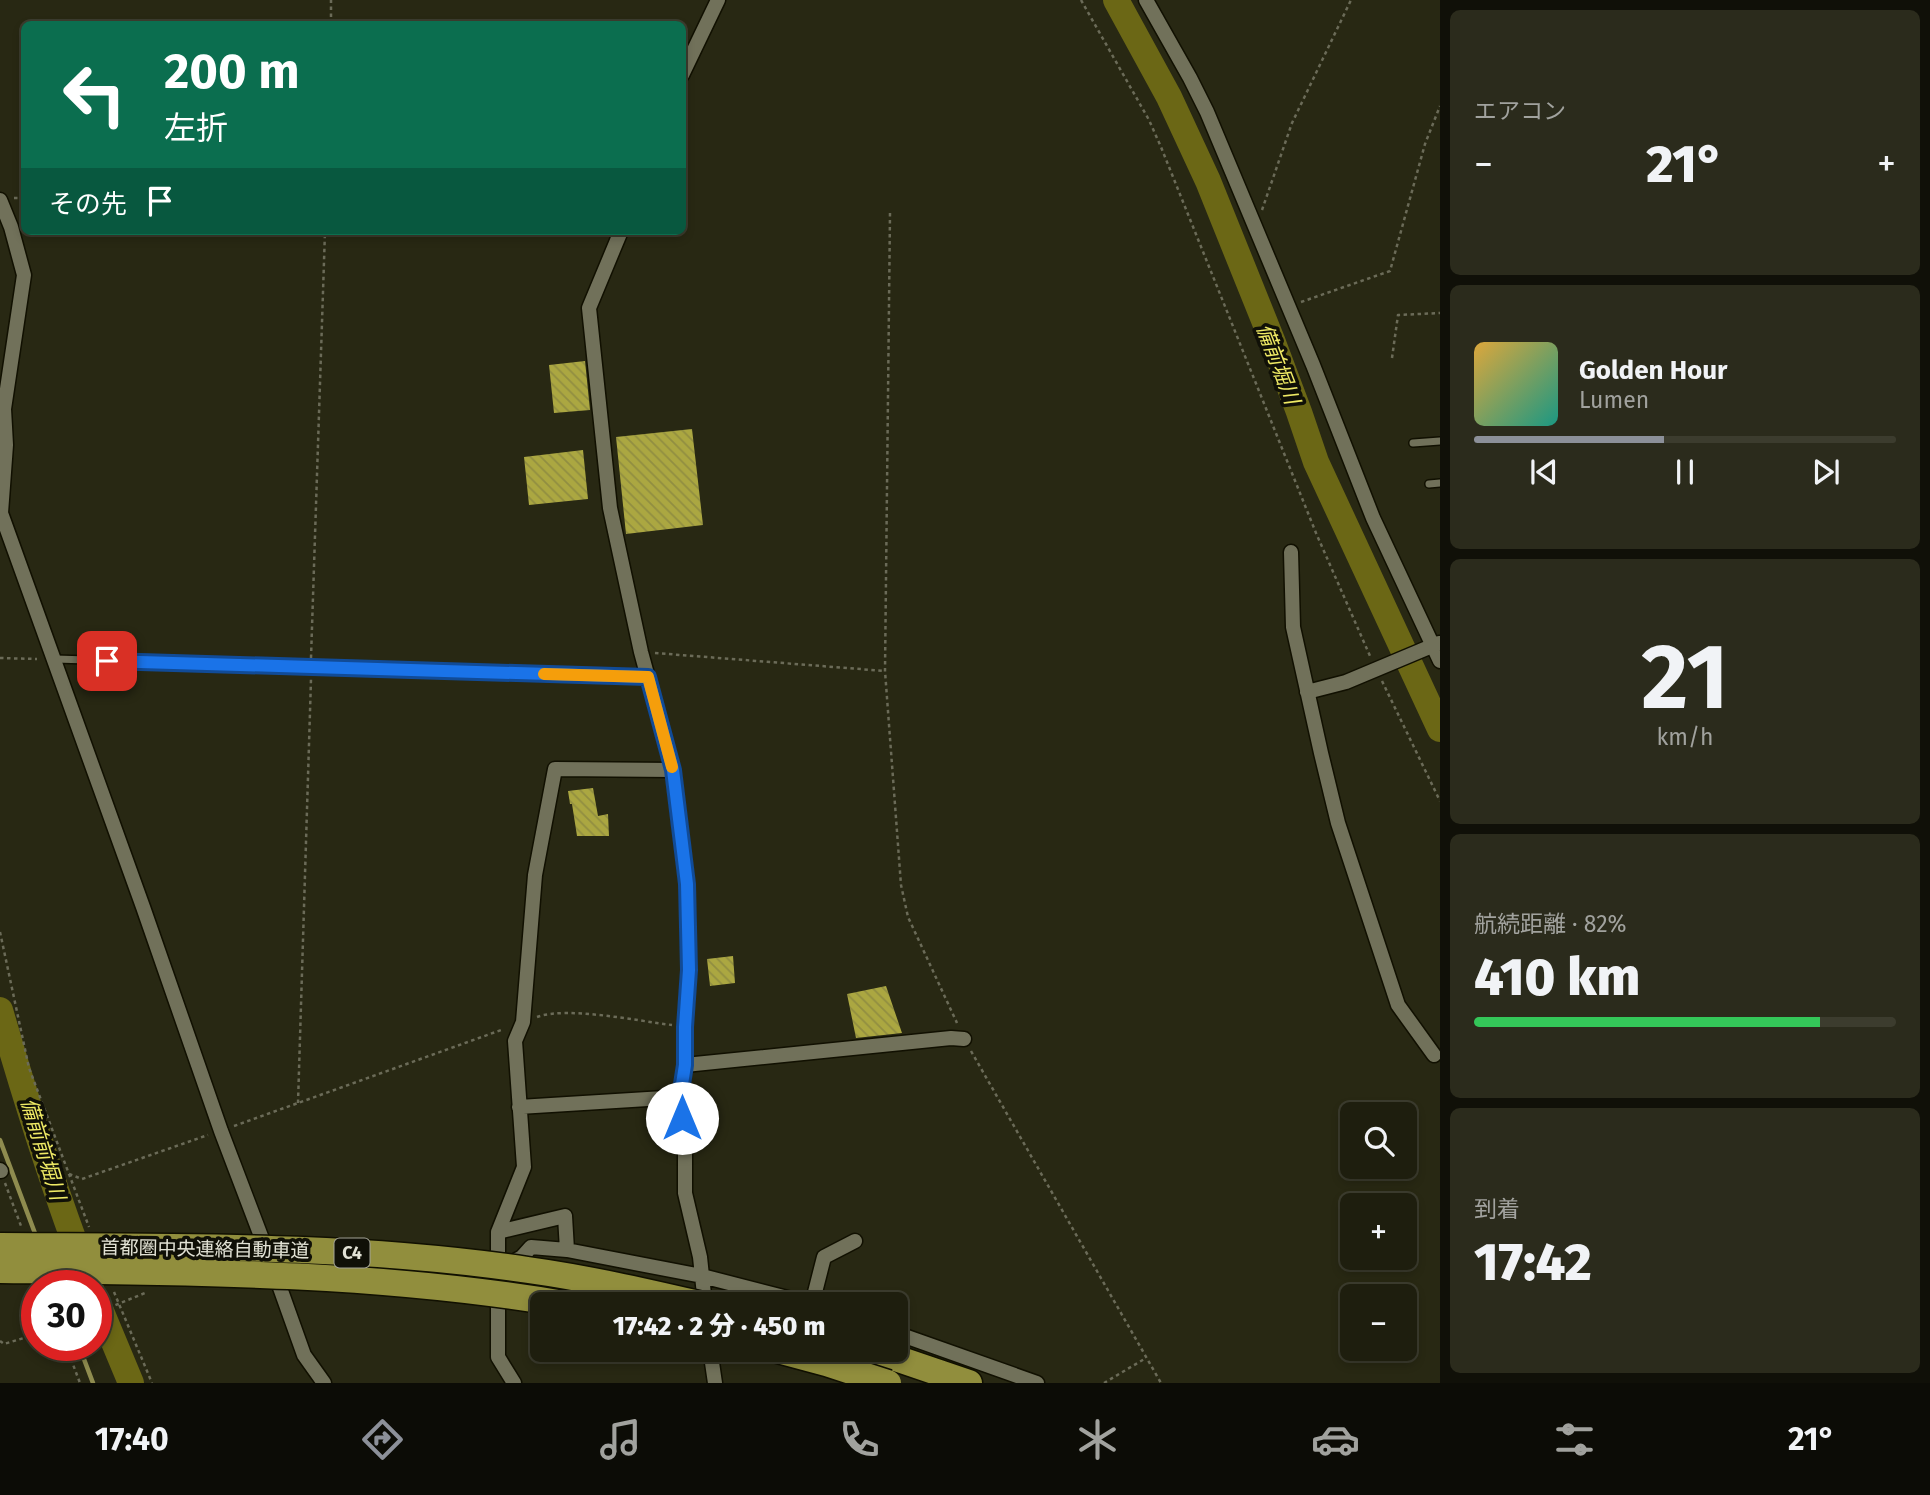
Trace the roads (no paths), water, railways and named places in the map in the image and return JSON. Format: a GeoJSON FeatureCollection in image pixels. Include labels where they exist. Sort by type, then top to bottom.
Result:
{"type":"FeatureCollection","features":[{"type":"Feature","properties":{"kind":"highway","name":"首都圏中央連絡自動車道"},"geometry":{"type":"LineString","coordinates":[[0,1246],[235,1247],[442,1259],[528,1270],[649,1292]]}},
{"type":"Feature","properties":{"kind":"highway","name":"首都圏中央連絡自動車道"},"geometry":{"type":"LineString","coordinates":[[0,1270],[336,1277],[438,1286],[530,1299]]}},
{"type":"Feature","properties":{"kind":"highway"},"geometry":{"type":"LineString","coordinates":[[822,1362],[888,1383]]}},
{"type":"Feature","properties":{"kind":"highway"},"geometry":{"type":"LineString","coordinates":[[907,1362],[969,1383]]}},
{"type":"Feature","properties":{"kind":"street"},"geometry":{"type":"LineString","coordinates":[[686,67],[719,0]]}},
{"type":"Feature","properties":{"kind":"street"},"geometry":{"type":"LineString","coordinates":[[1146,0],[1207,112],[1373,519],[1436,643],[1440,662]]}},
{"type":"Feature","properties":{"kind":"street"},"geometry":{"type":"LineString","coordinates":[[0,200],[11,227],[24,275],[2,424],[6,446],[1,513],[304,1355],[324,1383]]}},
{"type":"Feature","properties":{"kind":"street"},"geometry":{"type":"LineString","coordinates":[[619,235],[589,308],[610,508],[641,652],[673,770],[687,884],[689,970],[685,1065],[680,1097],[685,1140],[685,1193],[700,1257],[702,1292]]}},
{"type":"Feature","properties":{"kind":"street"},"geometry":{"type":"LineString","coordinates":[[1291,552],[1293,627],[1338,823],[1398,1005],[1438,1057]]}},
{"type":"Feature","properties":{"kind":"street"},"geometry":{"type":"LineString","coordinates":[[1307,692],[1346,682],[1436,643]]}},
{"type":"Feature","properties":{"kind":"street"},"geometry":{"type":"LineString","coordinates":[[514,1383],[498,1356],[498,1232],[524,1167],[515,1041],[523,1022],[535,875],[555,769],[673,770]]}},
{"type":"Feature","properties":{"kind":"street"},"geometry":{"type":"LineString","coordinates":[[685,1065],[951,1038],[964,1039]]}},
{"type":"Feature","properties":{"kind":"street"},"geometry":{"type":"LineString","coordinates":[[519,1107],[680,1097]]}},
{"type":"Feature","properties":{"kind":"street"},"geometry":{"type":"LineString","coordinates":[[498,1232],[565,1216],[567,1250]]}},
{"type":"Feature","properties":{"kind":"street"},"geometry":{"type":"LineString","coordinates":[[814,1292],[824,1257],[855,1241]]}},
{"type":"Feature","properties":{"kind":"street"},"geometry":{"type":"LineString","coordinates":[[498,1269],[522,1258],[531,1247],[567,1250],[702,1276],[764,1292]]}},
{"type":"Feature","properties":{"kind":"street"},"geometry":{"type":"LineString","coordinates":[[908,1338],[1037,1383]]}},
{"type":"Feature","properties":{"kind":"street"},"geometry":{"type":"LineString","coordinates":[[712,1362],[715,1383]]}},
{"type":"Feature","properties":{"kind":"street"},"geometry":{"type":"LineString","coordinates":[[849,1362],[862,1383]]}},
{"type":"Feature","properties":{"kind":"lane"},"geometry":{"type":"LineString","coordinates":[[1413,443],[1440,441]]}},
{"type":"Feature","properties":{"kind":"lane"},"geometry":{"type":"LineString","coordinates":[[1429,484],[1440,483]]}},
{"type":"Feature","properties":{"kind":"lane"},"geometry":{"type":"LineString","coordinates":[[55,659],[648,677]]}},
{"type":"Feature","properties":{"kind":"waterway","name":"備前堀川"},"geometry":{"type":"LineString","coordinates":[[1116,0],[1169,97],[1208,181],[1272,340],[1316,462],[1440,729]]}},
{"type":"Feature","properties":{"kind":"waterway","name":"備前前堀川"},"geometry":{"type":"LineString","coordinates":[[0,1010],[42,1150],[85,1270]]}},
{"type":"Feature","properties":{"kind":"waterway"},"geometry":{"type":"LineString","coordinates":[[0,1140],[36,1236]]}},
{"type":"Feature","properties":{"kind":"waterway","name":"備前前堀川"},"geometry":{"type":"LineString","coordinates":[[112,1337],[131,1383]]}},
{"type":"Feature","properties":{"kind":"waterway"},"geometry":{"type":"LineString","coordinates":[[85,1361],[93,1383]]}}]}
